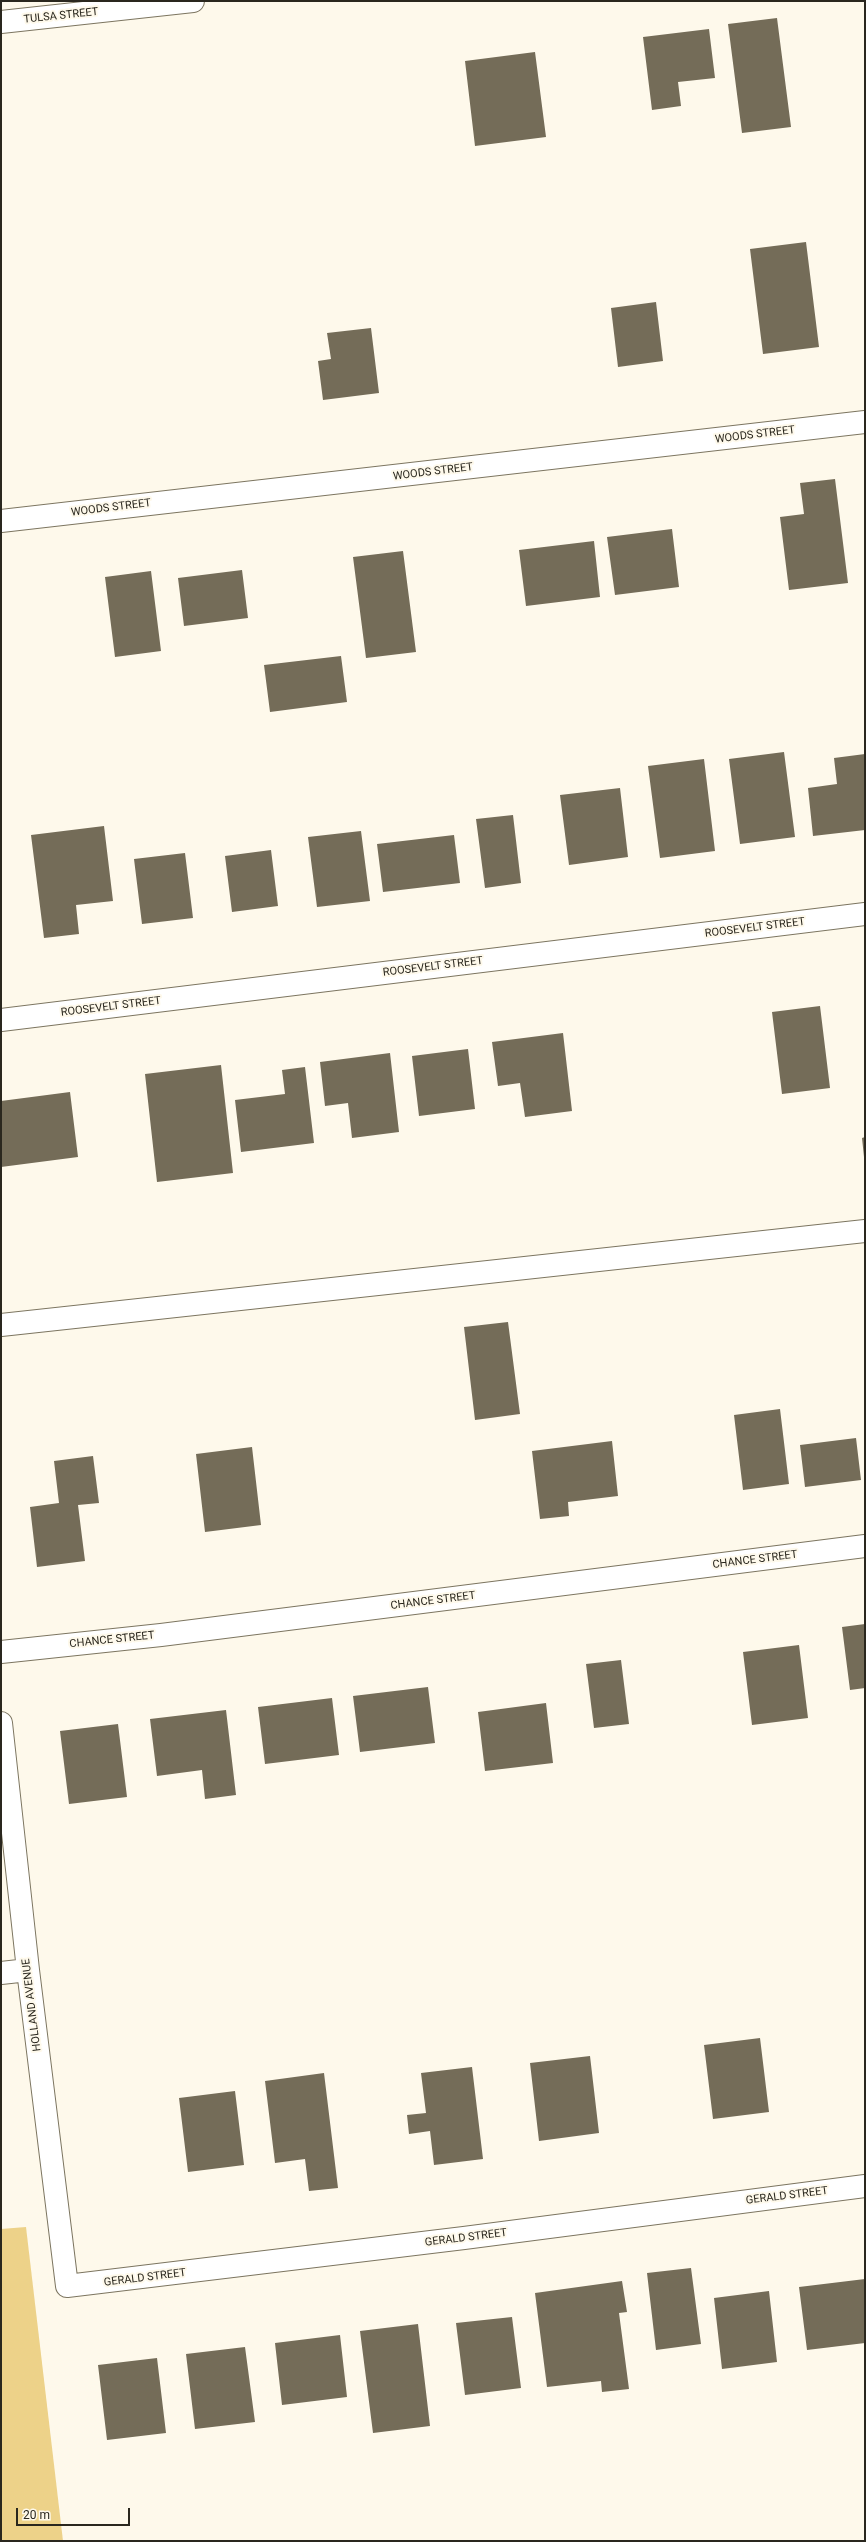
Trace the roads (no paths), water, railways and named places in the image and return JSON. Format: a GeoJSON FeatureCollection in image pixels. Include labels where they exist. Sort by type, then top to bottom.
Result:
{"type":"FeatureCollection","features":[{"type":"Feature","properties":{"kind":"street","name":"TULSA STREET"},"geometry":{"type":"LineString","coordinates":[[1,22],[193,1]]}},
{"type":"Feature","properties":{"kind":"street","name":"WOODS STREET"},"geometry":{"type":"LineString","coordinates":[[1,521],[865,422]]}},
{"type":"Feature","properties":{"kind":"street","name":"ROOSEVELT STREET"},"geometry":{"type":"LineString","coordinates":[[1,1020],[865,914]]}},
{"type":"Feature","properties":{"kind":"street"},"geometry":{"type":"LineString","coordinates":[[1,1325],[865,1231]]}},
{"type":"Feature","properties":{"kind":"street","name":"CHANCE STREET"},"geometry":{"type":"LineString","coordinates":[[1,1652],[184,1632],[865,1546]]}},
{"type":"Feature","properties":{"kind":"street","name":"HOLLAND AVENUE"},"geometry":{"type":"LineString","coordinates":[[1,1723],[28,1970],[67,2286]]}},
{"type":"Feature","properties":{"kind":"street"},"geometry":{"type":"LineString","coordinates":[[1,1973],[28,1970]]}},
{"type":"Feature","properties":{"kind":"street","name":"GERALD STREET"},"geometry":{"type":"LineString","coordinates":[[67,2286],[464,2238],[865,2186]]}}]}
